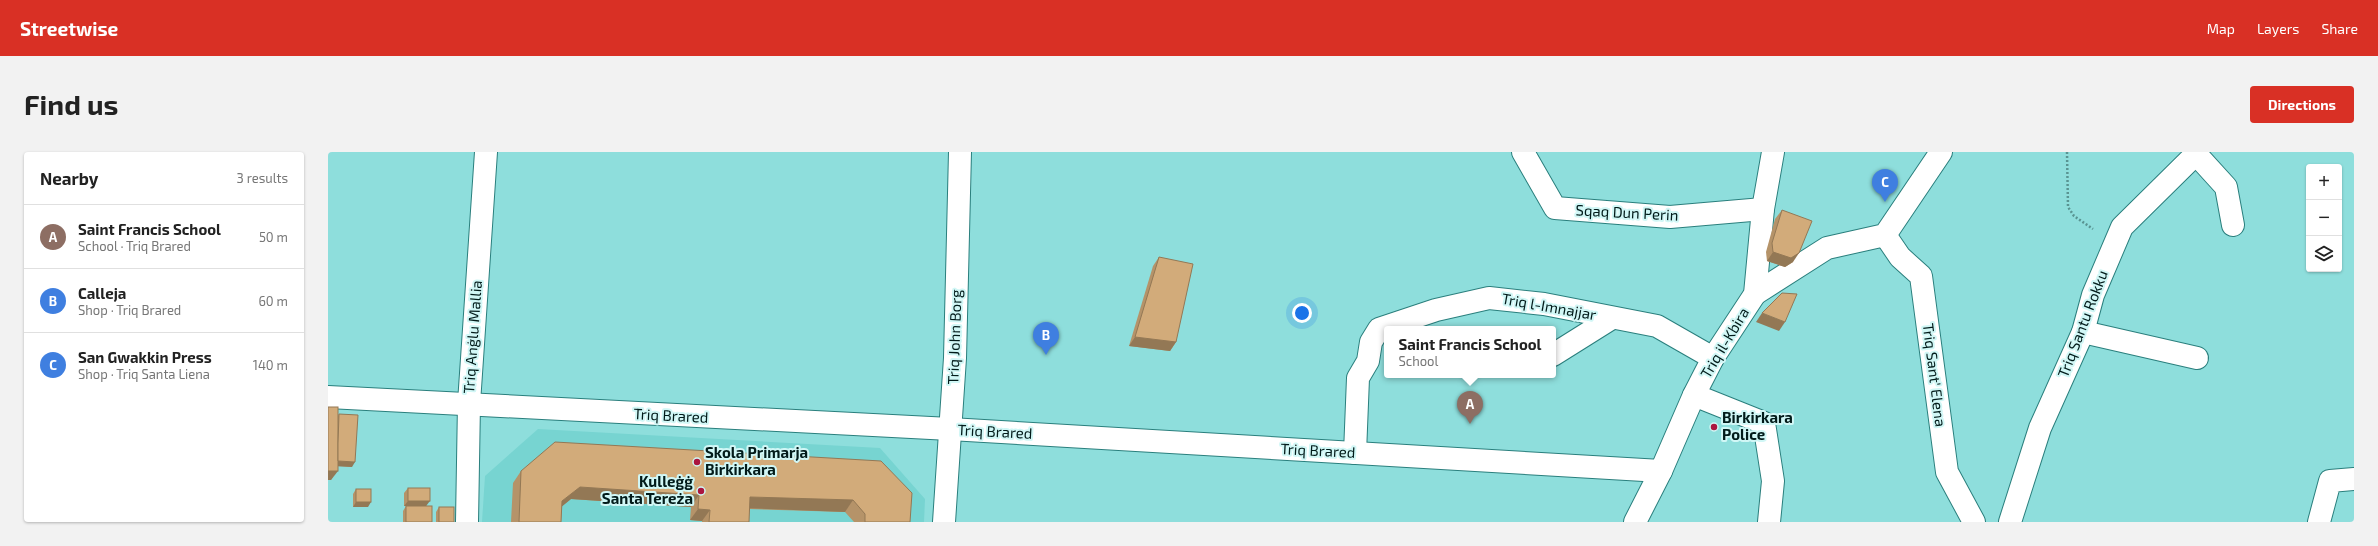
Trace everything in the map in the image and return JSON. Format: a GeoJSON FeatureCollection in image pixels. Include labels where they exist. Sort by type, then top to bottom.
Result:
{"type":"FeatureCollection","features":[{"type":"Feature","properties":{"kind":"street","name":"Triq Anġlu Mallia"},"geometry":{"type":"LineString","coordinates":[[467,522],[469,403],[486,152]]}},
{"type":"Feature","properties":{"kind":"street","name":"Triq John Borg"},"geometry":{"type":"LineString","coordinates":[[944,522],[955,358],[960,152]]}},
{"type":"Feature","properties":{"kind":"street","name":"Sqaq Dun Perin"},"geometry":{"type":"LineString","coordinates":[[1523,152],[1555,208],[1670,217],[1763,209]]}},
{"type":"Feature","properties":{"kind":"street","name":"Triq il-Kbira"},"geometry":{"type":"LineString","coordinates":[[1635,522],[1661,472],[1694,395],[1713,358],[1755,294],[1763,209],[1773,152]]}},
{"type":"Feature","properties":{"kind":"street"},"geometry":{"type":"LineString","coordinates":[[1755,294],[1827,248],[1885,235],[1941,152]]}},
{"type":"Feature","properties":{"kind":"street"},"geometry":{"type":"LineString","coordinates":[[2197,153],[2226,187],[2233,225]]}},
{"type":"Feature","properties":{"kind":"street","name":"Triq Santu Rokku"},"geometry":{"type":"LineString","coordinates":[[2010,522],[2040,428],[2083,332],[2093,295],[2122,227],[2197,153]]}},
{"type":"Feature","properties":{"kind":"street","name":"Triq Sant' Elena"},"geometry":{"type":"LineString","coordinates":[[1885,235],[1900,257],[1921,276],[1947,472],[1974,522]]}},
{"type":"Feature","properties":{"kind":"street","name":"Triq l-Imnajjar"},"geometry":{"type":"LineString","coordinates":[[1387,326],[1436,310],[1489,298],[1544,304],[1657,326],[1713,358]]}},
{"type":"Feature","properties":{"kind":"street","name":"Triq l-Imnajjar"},"geometry":{"type":"LineString","coordinates":[[1556,353],[1612,318]]}},
{"type":"Feature","properties":{"kind":"street","name":"Triq l-Imnajjar"},"geometry":{"type":"LineString","coordinates":[[1355,453],[1358,378],[1368,361],[1371,342],[1378,329],[1384,327]]}},
{"type":"Feature","properties":{"kind":"street"},"geometry":{"type":"LineString","coordinates":[[2083,332],[2197,358]]}},
{"type":"Feature","properties":{"kind":"street"},"geometry":{"type":"LineString","coordinates":[[1694,395],[1764,423],[1773,481],[1769,522]]}},
{"type":"Feature","properties":{"kind":"street","name":"Triq Brared"},"geometry":{"type":"LineString","coordinates":[[328,397],[469,403],[950,430],[1661,472]]}},
{"type":"Feature","properties":{"kind":"street"},"geometry":{"type":"LineString","coordinates":[[2319,522],[2330,481],[2354,480]]}},
{"type":"Feature","properties":{"kind":"path"},"geometry":{"type":"LineString","coordinates":[[2067,152],[2068,207],[2074,216],[2115,243]]}},
{"type":"Feature","properties":{"kind":"shaded area","name":"Skola Primarja Birkirkara"},"geometry":{"type":"Polygon","coordinates":[[[538,429],[880,448],[925,499],[924,522],[482,522],[485,476],[538,429]]]}},
{"type":"Feature","properties":{"kind":"building"},"geometry":{"type":"Polygon","coordinates":[[[1782,210],[1812,221],[1799,253],[1791,258],[1773,252],[1772,243],[1782,210]]]}},
{"type":"Feature","properties":{"kind":"building"},"geometry":{"type":"Polygon","coordinates":[[[1159,257],[1193,264],[1176,342],[1135,337],[1159,257]]]}},
{"type":"Feature","properties":{"kind":"building"},"geometry":{"type":"Polygon","coordinates":[[[1782,293],[1797,294],[1785,322],[1762,313],[1782,293]]]}},
{"type":"Feature","properties":{"kind":"building"},"geometry":{"type":"Polygon","coordinates":[[[328,407],[338,407],[338,471],[328,471],[328,407]]]}},
{"type":"Feature","properties":{"kind":"building"},"geometry":{"type":"Polygon","coordinates":[[[339,414],[358,415],[355,462],[338,461],[339,414]]]}},
{"type":"Feature","properties":{"kind":"building","name":"Kulleġġ Santa Tereża"},"geometry":{"type":"Polygon","coordinates":[[[555,442],[881,461],[912,493],[910,522],[865,522],[865,514],[853,500],[750,497],[749,522],[709,522],[710,510],[698,509],[699,495],[580,487],[562,501],[561,522],[519,522],[521,471],[555,442]]]}},
{"type":"Feature","properties":{"kind":"building"},"geometry":{"type":"Polygon","coordinates":[[[408,488],[430,488],[430,501],[408,501],[408,488]]]}},
{"type":"Feature","properties":{"kind":"building"},"geometry":{"type":"Polygon","coordinates":[[[356,489],[371,489],[371,502],[356,502],[356,489]]]}},
{"type":"Feature","properties":{"kind":"building"},"geometry":{"type":"Polygon","coordinates":[[[406,506],[432,506],[432,522],[406,522],[406,506]]]}},
{"type":"Feature","properties":{"kind":"building"},"geometry":{"type":"Polygon","coordinates":[[[439,507],[454,507],[454,522],[439,522],[439,507]]]}},
{"type":"Feature","properties":{"kind":"place","name":"San Gwakkin Press"},"geometry":{"type":"Point","coordinates":[1885,202]}},
{"type":"Feature","properties":{"kind":"place","name":"Calleja"},"geometry":{"type":"Point","coordinates":[1046,355]}},
{"type":"Feature","properties":{"kind":"place","name":"Saint Francis School"},"geometry":{"type":"Point","coordinates":[1470,424]}},
{"type":"Feature","properties":{"kind":"place","name":"Birkirkara Police"},"geometry":{"type":"Point","coordinates":[1714,427]}},
{"type":"Feature","properties":{"kind":"place","name":"Skola Primarja Birkirkara"},"geometry":{"type":"Point","coordinates":[697,462]}},
{"type":"Feature","properties":{"kind":"place","name":"Kulleġġ Santa Tereża"},"geometry":{"type":"Point","coordinates":[701,491]}}]}
